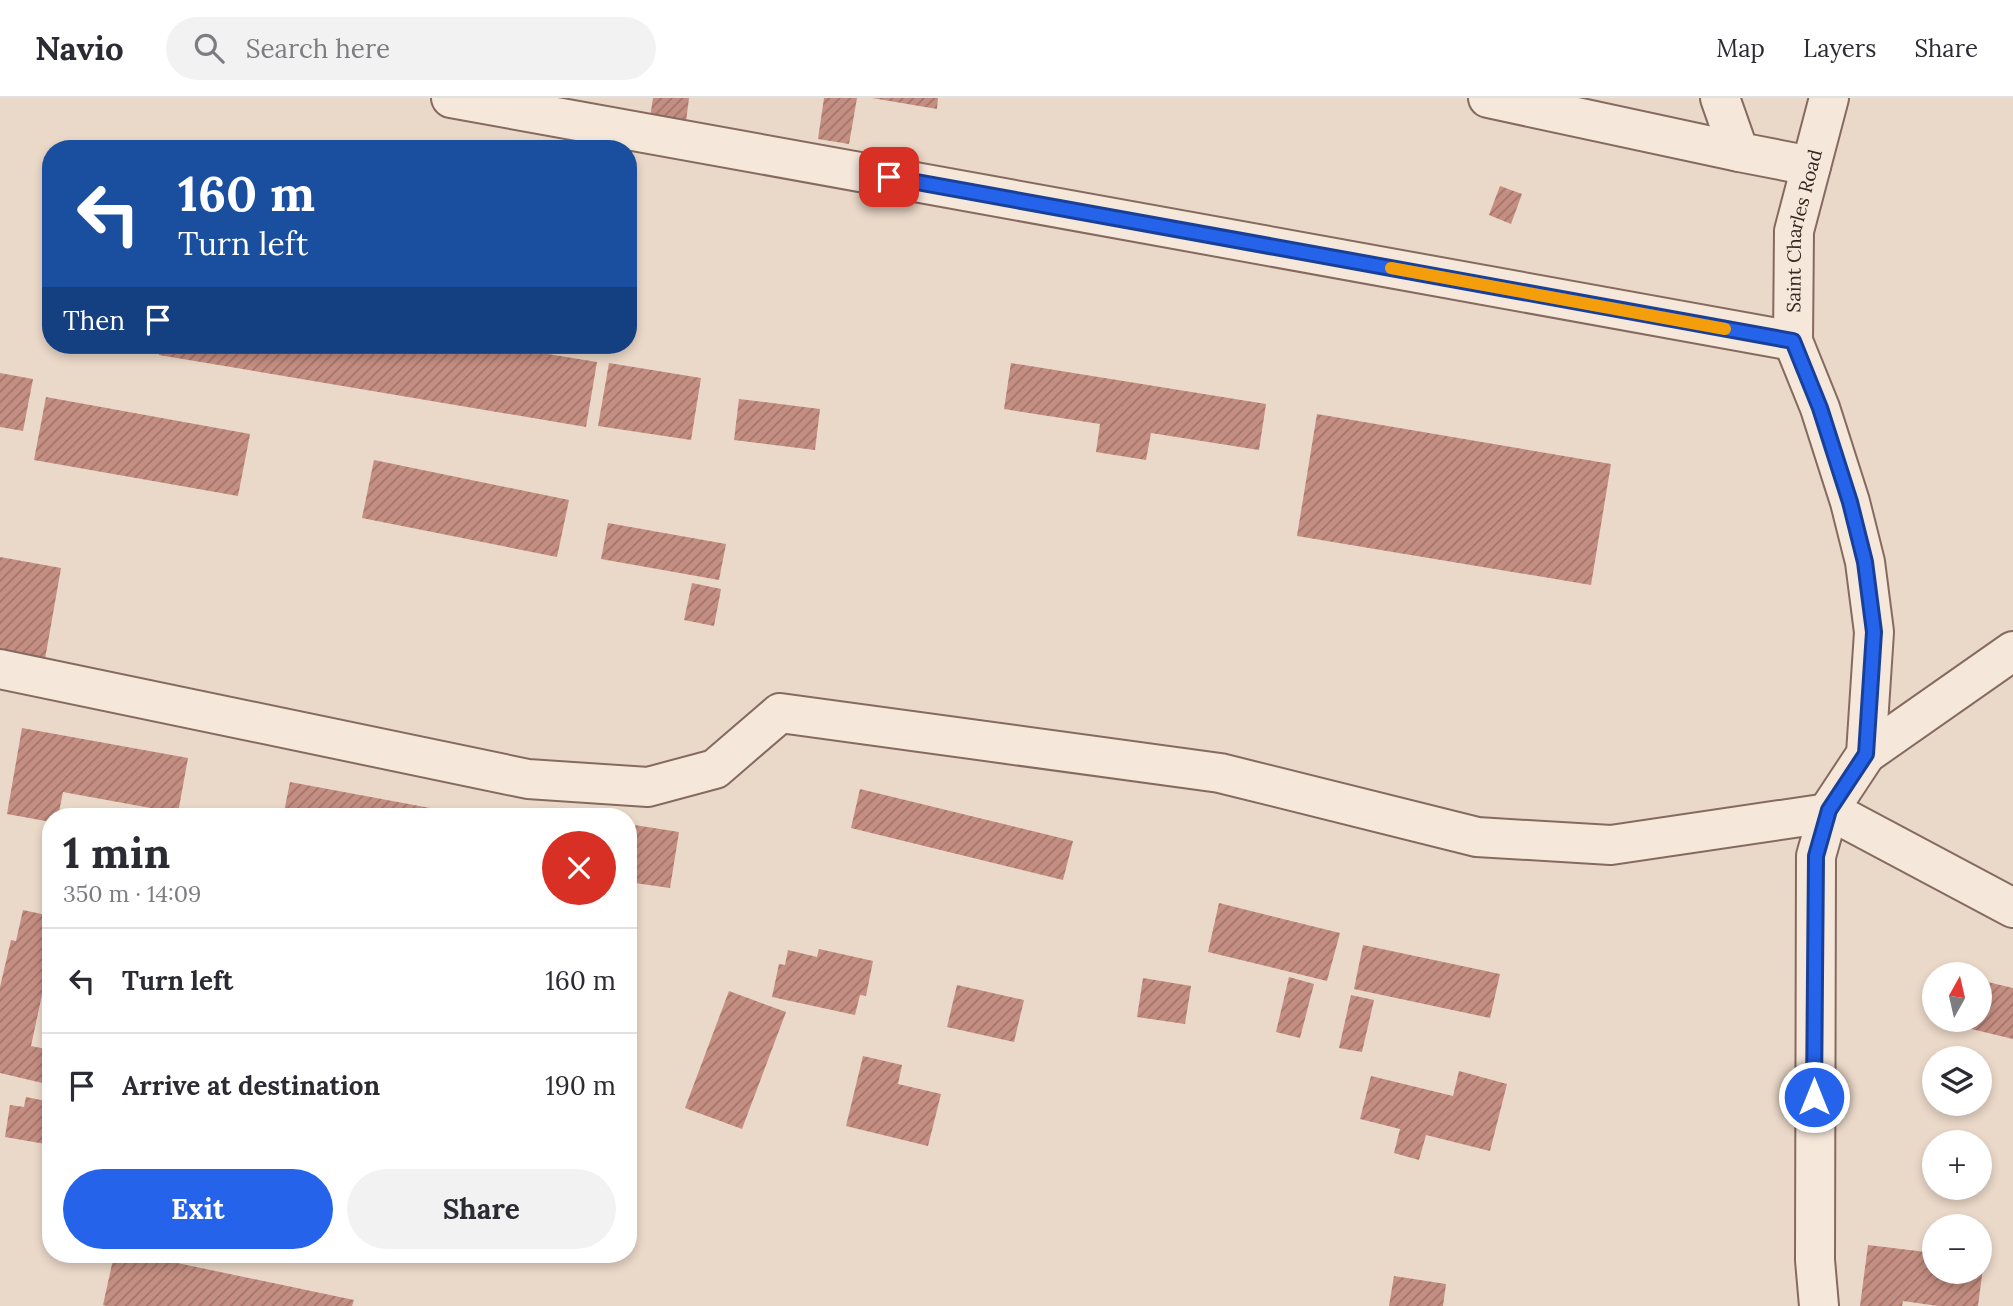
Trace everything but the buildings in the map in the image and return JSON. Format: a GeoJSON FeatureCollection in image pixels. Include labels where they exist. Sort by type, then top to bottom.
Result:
{"type":"FeatureCollection","features":[{"type":"Feature","properties":{"kind":"street"},"geometry":{"type":"LineString","coordinates":[[451,98],[1793,341]]}},
{"type":"Feature","properties":{"kind":"street"},"geometry":{"type":"LineString","coordinates":[[1488,98],[1811,166]]}},
{"type":"Feature","properties":{"kind":"street"},"geometry":{"type":"LineString","coordinates":[[1720,98],[1740,152]]}},
{"type":"Feature","properties":{"kind":"street","name":"Saint Charles Road"},"geometry":{"type":"LineString","coordinates":[[1819,1306],[1815,1259],[1816,856],[1829,811],[1866,754],[1874,632],[1865,562],[1820,408],[1793,341],[1794,231],[1829,98]]}},
{"type":"Feature","properties":{"kind":"street"},"geometry":{"type":"LineString","coordinates":[[1866,754],[2013,651]]}},
{"type":"Feature","properties":{"kind":"street"},"geometry":{"type":"LineString","coordinates":[[0,669],[528,779],[648,787],[715,769],[780,713],[1220,774],[1477,837],[1611,845],[1829,811],[2013,908]]}},
{"type":"Feature","properties":{"kind":"slow traffic"},"geometry":{"type":"LineString","coordinates":[[1391,268],[1725,329]]}},
{"type":"Feature","properties":{"kind":"route"},"geometry":{"type":"LineString","coordinates":[[889,177],[1793,341],[1820,408],[1850,502],[1865,562],[1874,632],[1872,699],[1866,754],[1829,810],[1816,856],[1814,1097]]}}]}
